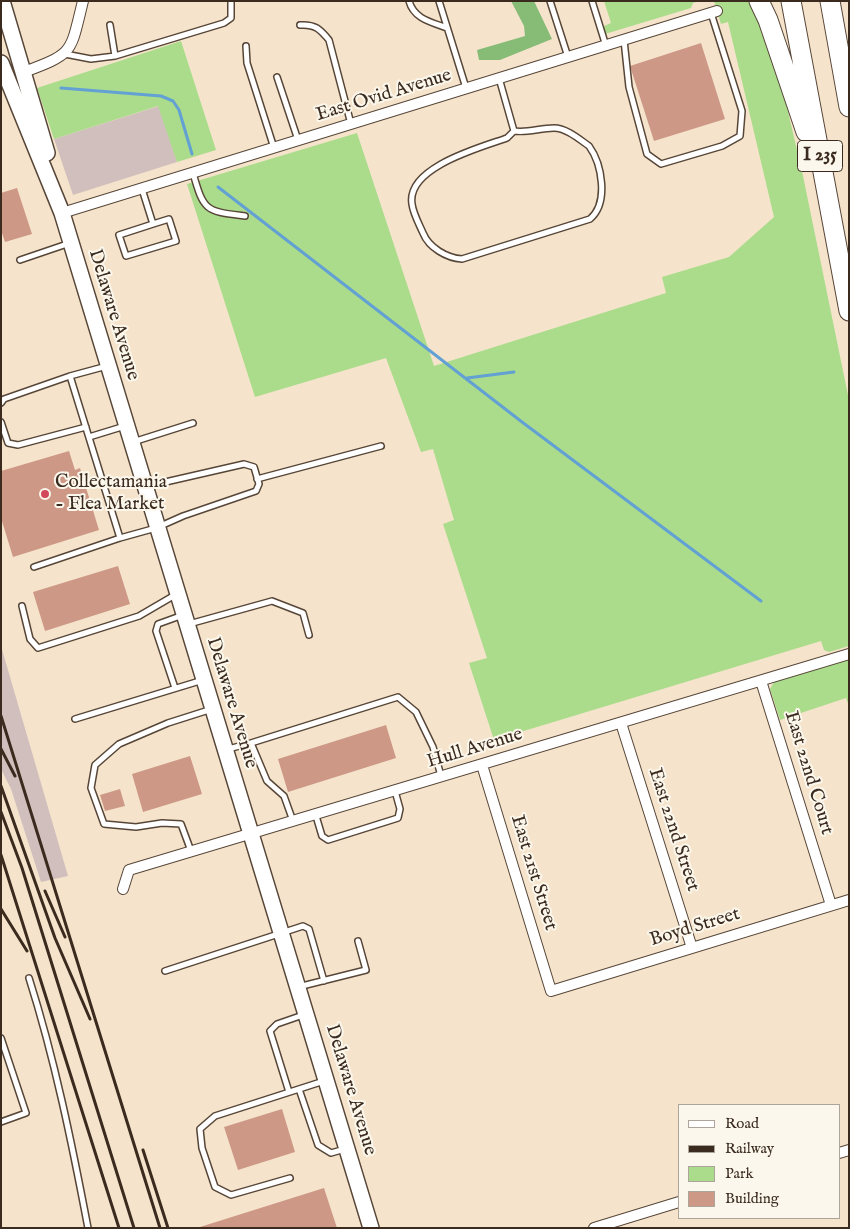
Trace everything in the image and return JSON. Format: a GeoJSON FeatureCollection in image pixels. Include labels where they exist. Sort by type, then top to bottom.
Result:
{"type":"FeatureCollection","features":[{"type":"Feature","properties":{"kind":"highway"},"geometry":{"type":"LineString","coordinates":[[760,1],[787,74],[830,208]]}},
{"type":"Feature","properties":{"kind":"highway","name":"I 235"},"geometry":{"type":"LineString","coordinates":[[791,1],[849,311]]}},
{"type":"Feature","properties":{"kind":"highway"},"geometry":{"type":"LineString","coordinates":[[830,1],[849,107]]}},
{"type":"Feature","properties":{"kind":"main road","name":"Delaware Avenue"},"geometry":{"type":"LineString","coordinates":[[2,1],[46,151],[53,189]]}},
{"type":"Feature","properties":{"kind":"main road","name":"Delaware Avenue"},"geometry":{"type":"LineString","coordinates":[[1,63],[62,214],[143,486],[371,1228]]}},
{"type":"Feature","properties":{"kind":"street"},"geometry":{"type":"LineString","coordinates":[[24,72],[57,60],[65,54],[74,38],[82,1]]}},
{"type":"Feature","properties":{"kind":"street","name":"East Ovid Avenue"},"geometry":{"type":"LineString","coordinates":[[62,214],[714,12]]}},
{"type":"Feature","properties":{"kind":"street","name":"Hull Avenue"},"geometry":{"type":"LineString","coordinates":[[124,889],[129,870],[316,816],[849,654]]}},
{"type":"Feature","properties":{"kind":"street","name":"East 22nd Court"},"geometry":{"type":"LineString","coordinates":[[761,681],[831,905]]}},
{"type":"Feature","properties":{"kind":"street","name":"East 22nd Street"},"geometry":{"type":"LineString","coordinates":[[621,723],[692,948]]}},
{"type":"Feature","properties":{"kind":"street","name":"East 21st Street"},"geometry":{"type":"LineString","coordinates":[[482,765],[551,990]]}},
{"type":"Feature","properties":{"kind":"street","name":"Boyd Street"},"geometry":{"type":"LineString","coordinates":[[551,990],[849,900]]}},
{"type":"Feature","properties":{"kind":"street"},"geometry":{"type":"LineString","coordinates":[[594,1228],[678,1202]]}},
{"type":"Feature","properties":{"kind":"lane"},"geometry":{"type":"LineString","coordinates":[[65,54],[91,59],[115,56],[224,23],[230,18],[232,1]]}},
{"type":"Feature","properties":{"kind":"lane"},"geometry":{"type":"LineString","coordinates":[[409,1],[411,9],[422,19],[447,28]]}},
{"type":"Feature","properties":{"kind":"lane"},"geometry":{"type":"LineString","coordinates":[[438,1],[466,89]]}},
{"type":"Feature","properties":{"kind":"lane"},"geometry":{"type":"LineString","coordinates":[[550,1],[568,57]]}},
{"type":"Feature","properties":{"kind":"lane"},"geometry":{"type":"LineString","coordinates":[[592,1],[606,46]]}},
{"type":"Feature","properties":{"kind":"lane"},"geometry":{"type":"LineString","coordinates":[[624,40],[629,87],[647,154],[661,164],[722,146],[740,136],[742,110],[714,12]]}},
{"type":"Feature","properties":{"kind":"lane"},"geometry":{"type":"LineString","coordinates":[[300,25],[311,24],[329,40],[351,124]]}},
{"type":"Feature","properties":{"kind":"lane"},"geometry":{"type":"LineString","coordinates":[[110,25],[115,56]]}},
{"type":"Feature","properties":{"kind":"lane"},"geometry":{"type":"LineString","coordinates":[[246,46],[247,62],[274,148]]}},
{"type":"Feature","properties":{"kind":"lane"},"geometry":{"type":"LineString","coordinates":[[278,77],[298,141]]}},
{"type":"Feature","properties":{"kind":"lane"},"geometry":{"type":"LineString","coordinates":[[499,78],[514,131]]}},
{"type":"Feature","properties":{"kind":"lane"},"geometry":{"type":"LineString","coordinates":[[556,128],[564,130],[589,146],[603,188],[600,205],[590,219],[462,259],[441,253],[424,236],[412,204],[416,188],[429,172],[446,161],[507,138],[514,131],[525,132],[556,128]]}},
{"type":"Feature","properties":{"kind":"lane"},"geometry":{"type":"LineString","coordinates":[[193,173],[200,198],[207,207],[216,212],[245,216]]}},
{"type":"Feature","properties":{"kind":"lane"},"geometry":{"type":"LineString","coordinates":[[142,189],[153,224]]}},
{"type":"Feature","properties":{"kind":"lane"},"geometry":{"type":"LineString","coordinates":[[169,219],[176,241],[126,256],[119,235],[153,224],[169,219]]}},
{"type":"Feature","properties":{"kind":"lane"},"geometry":{"type":"LineString","coordinates":[[20,260],[71,243]]}},
{"type":"Feature","properties":{"kind":"lane"},"geometry":{"type":"LineString","coordinates":[[1,403],[4,399],[70,376],[107,366]]}},
{"type":"Feature","properties":{"kind":"lane"},"geometry":{"type":"LineString","coordinates":[[70,376],[120,538]]}},
{"type":"Feature","properties":{"kind":"lane"},"geometry":{"type":"LineString","coordinates":[[1,422],[8,443],[18,445],[86,427]]}},
{"type":"Feature","properties":{"kind":"lane"},"geometry":{"type":"LineString","coordinates":[[130,443],[193,423]]}},
{"type":"Feature","properties":{"kind":"lane"},"geometry":{"type":"LineString","coordinates":[[89,437],[125,426]]}},
{"type":"Feature","properties":{"kind":"lane"},"geometry":{"type":"LineString","coordinates":[[257,479],[381,446]]}},
{"type":"Feature","properties":{"kind":"lane"},"geometry":{"type":"LineString","coordinates":[[34,566],[156,528],[183,516],[256,492],[259,484],[254,467],[244,464],[143,486]]}},
{"type":"Feature","properties":{"kind":"lane"},"geometry":{"type":"LineString","coordinates":[[22,606],[30,639],[38,648],[138,616],[177,594]]}},
{"type":"Feature","properties":{"kind":"lane"},"geometry":{"type":"LineString","coordinates":[[175,688],[156,631],[158,624],[272,601],[303,613],[309,635]]}},
{"type":"Feature","properties":{"kind":"lane"},"geometry":{"type":"LineString","coordinates":[[75,719],[203,680]]}},
{"type":"Feature","properties":{"kind":"lane"},"geometry":{"type":"LineString","coordinates":[[225,750],[251,744],[398,697],[416,712],[433,748],[442,777]]}},
{"type":"Feature","properties":{"kind":"lane"},"geometry":{"type":"LineString","coordinates":[[192,852],[181,824],[162,823],[136,827],[104,824],[90,788],[95,765],[119,744],[168,723],[212,709]]}},
{"type":"Feature","properties":{"kind":"lane"},"geometry":{"type":"LineString","coordinates":[[251,744],[267,781],[284,796],[294,822]]}},
{"type":"Feature","properties":{"kind":"lane"},"geometry":{"type":"LineString","coordinates":[[316,816],[322,836],[328,840],[398,818],[400,809],[395,792]]}},
{"type":"Feature","properties":{"kind":"lane"},"geometry":{"type":"LineString","coordinates":[[166,971],[303,926],[308,929],[324,981]]}},
{"type":"Feature","properties":{"kind":"lane"},"geometry":{"type":"LineString","coordinates":[[298,987],[366,970],[358,941]]}},
{"type":"Feature","properties":{"kind":"lane"},"geometry":{"type":"LineString","coordinates":[[29,978],[46,1031],[75,1157],[88,1228]]}},
{"type":"Feature","properties":{"kind":"lane"},"geometry":{"type":"LineString","coordinates":[[289,1092],[270,1031],[276,1024],[306,1014]]}},
{"type":"Feature","properties":{"kind":"lane"},"geometry":{"type":"LineString","coordinates":[[1,1038],[26,1113],[1,1122]]}},
{"type":"Feature","properties":{"kind":"lane"},"geometry":{"type":"LineString","coordinates":[[290,1178],[231,1195],[215,1187],[202,1148],[200,1129],[215,1116],[326,1080]]}},
{"type":"Feature","properties":{"kind":"lane"},"geometry":{"type":"LineString","coordinates":[[299,1089],[318,1145],[323,1150],[331,1153],[347,1149]]}},
{"type":"Feature","properties":{"kind":"shaded area"},"geometry":{"type":"Polygon","coordinates":[[[159,106],[177,162],[73,195],[54,139],[159,106]]]}},
{"type":"Feature","properties":{"kind":"shaded area"},"geometry":{"type":"Polygon","coordinates":[[[1,646],[68,876],[41,882],[11,789],[1,769],[1,646]]]}},
{"type":"Feature","properties":{"kind":"green space"},"geometry":{"type":"Polygon","coordinates":[[[511,1],[534,1],[552,39],[500,60],[479,60],[477,50],[525,36],[524,26],[511,1]]]}},
{"type":"Feature","properties":{"kind":"green space"},"geometry":{"type":"Polygon","coordinates":[[[604,1],[700,1],[693,3],[691,8],[605,34],[602,27],[611,23],[604,1]]]}},
{"type":"Feature","properties":{"kind":"green space"},"geometry":{"type":"Polygon","coordinates":[[[714,1],[752,1],[784,95],[802,171],[849,400],[849,646],[829,652],[824,650],[821,641],[494,740],[469,663],[487,658],[443,524],[454,520],[433,449],[421,452],[386,358],[255,397],[187,184],[357,133],[434,366],[666,293],[662,277],[729,257],[774,217],[728,22],[721,24],[714,1]]]}},
{"type":"Feature","properties":{"kind":"green space"},"geometry":{"type":"Polygon","coordinates":[[[181,41],[216,150],[177,162],[158,106],[54,139],[37,88],[181,41]]]}},
{"type":"Feature","properties":{"kind":"green space"},"geometry":{"type":"Polygon","coordinates":[[[849,659],[849,706],[846,698],[780,720],[770,689],[774,682],[849,659]]]}},
{"type":"Feature","properties":{"kind":"building"},"geometry":{"type":"Polygon","coordinates":[[[701,43],[725,119],[654,141],[630,66],[701,43]]]}},
{"type":"Feature","properties":{"kind":"building"},"geometry":{"type":"Polygon","coordinates":[[[17,188],[32,234],[5,242],[1,230],[1,193],[17,188]]]}},
{"type":"Feature","properties":{"kind":"building","name":"Collectamania - Flea Market"},"geometry":{"type":"Polygon","coordinates":[[[69,451],[75,470],[80,468],[99,530],[13,557],[1,518],[1,471],[69,451]]]}},
{"type":"Feature","properties":{"kind":"building"},"geometry":{"type":"Polygon","coordinates":[[[118,566],[130,604],[45,631],[33,592],[118,566]]]}},
{"type":"Feature","properties":{"kind":"building"},"geometry":{"type":"Polygon","coordinates":[[[386,725],[396,758],[288,792],[278,759],[386,725]]]}},
{"type":"Feature","properties":{"kind":"building"},"geometry":{"type":"Polygon","coordinates":[[[190,756],[202,794],[143,812],[132,774],[190,756]]]}},
{"type":"Feature","properties":{"kind":"building"},"geometry":{"type":"Polygon","coordinates":[[[120,789],[125,806],[105,811],[100,795],[120,789]]]}},
{"type":"Feature","properties":{"kind":"building"},"geometry":{"type":"Polygon","coordinates":[[[282,1109],[295,1152],[238,1170],[224,1127],[282,1109]]]}},
{"type":"Feature","properties":{"kind":"building"},"geometry":{"type":"Polygon","coordinates":[[[324,1188],[337,1228],[200,1228],[200,1227],[324,1188]]]}},
{"type":"Feature","properties":{"kind":"waterway"},"geometry":{"type":"LineString","coordinates":[[61,88],[161,96],[173,101],[179,110],[192,154]]}},
{"type":"Feature","properties":{"kind":"waterway"},"geometry":{"type":"LineString","coordinates":[[218,187],[522,422],[761,601]]}},
{"type":"Feature","properties":{"kind":"waterway"},"geometry":{"type":"LineString","coordinates":[[467,378],[514,372]]}},
{"type":"Feature","properties":{"kind":"railway"},"geometry":{"type":"LineString","coordinates":[[1,716],[160,1228]]}},
{"type":"Feature","properties":{"kind":"railway"},"geometry":{"type":"LineString","coordinates":[[1,749],[15,776]]}},
{"type":"Feature","properties":{"kind":"railway"},"geometry":{"type":"LineString","coordinates":[[1,786],[55,938],[90,1019]]}},
{"type":"Feature","properties":{"kind":"railway"},"geometry":{"type":"LineString","coordinates":[[1,812],[22,868],[134,1228]]}},
{"type":"Feature","properties":{"kind":"railway"},"geometry":{"type":"LineString","coordinates":[[1,855],[119,1228]]}},
{"type":"Feature","properties":{"kind":"railway"},"geometry":{"type":"LineString","coordinates":[[45,891],[65,937]]}},
{"type":"Feature","properties":{"kind":"railway"},"geometry":{"type":"LineString","coordinates":[[1,909],[27,951]]}},
{"type":"Feature","properties":{"kind":"railway"},"geometry":{"type":"LineString","coordinates":[[143,1150],[168,1228]]}},
{"type":"Feature","properties":{"kind":"place","name":"Collectamania - Flea Market"},"geometry":{"type":"Point","coordinates":[45,494]}}]}
